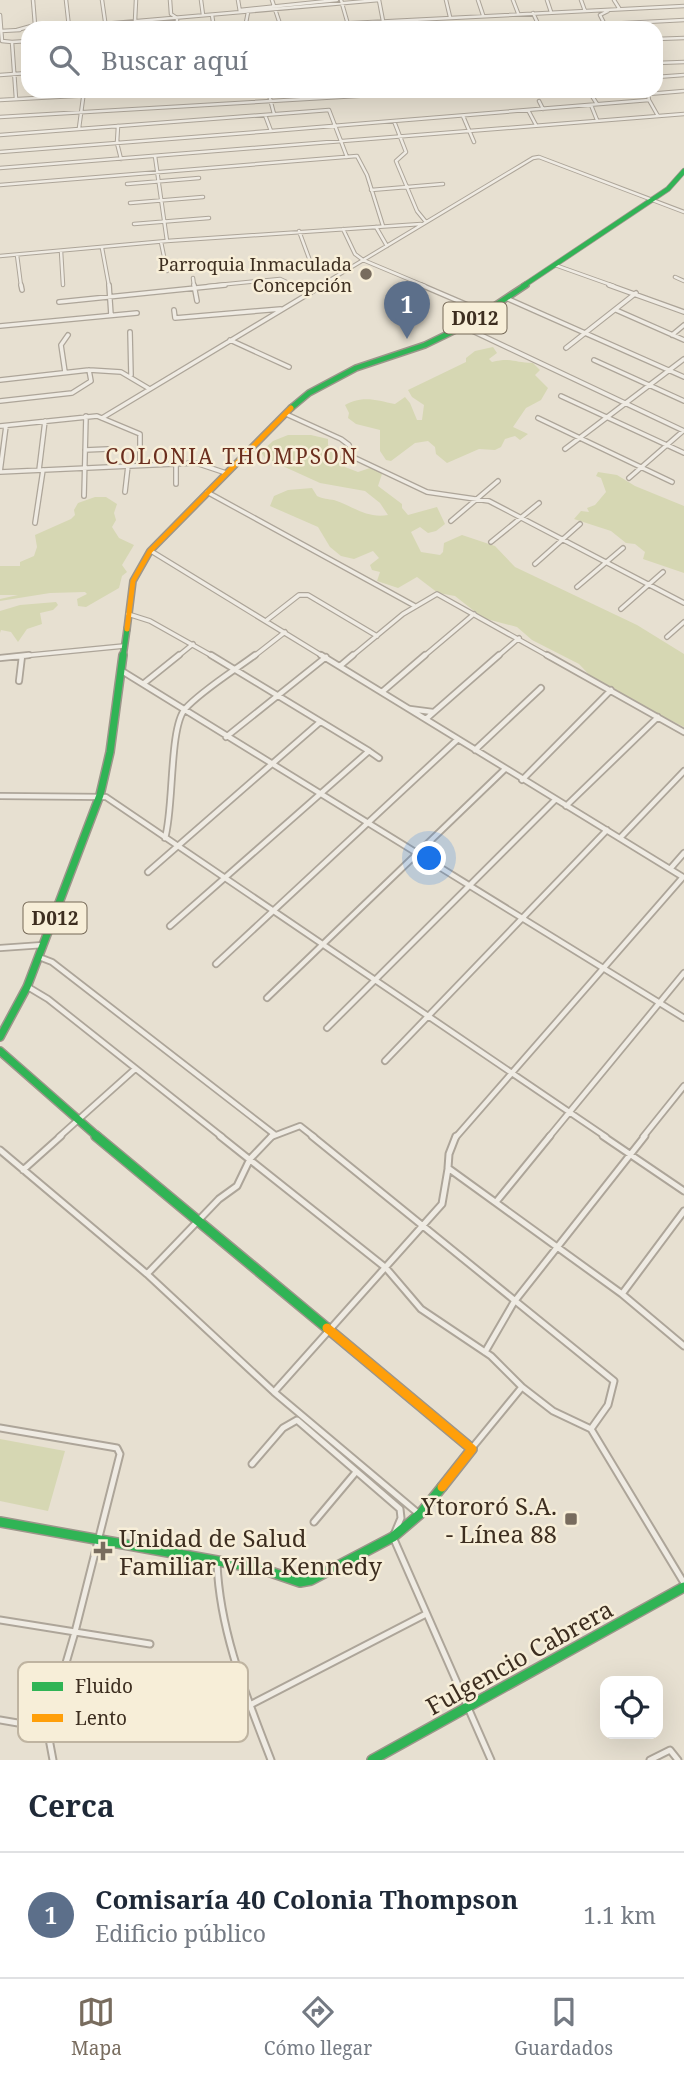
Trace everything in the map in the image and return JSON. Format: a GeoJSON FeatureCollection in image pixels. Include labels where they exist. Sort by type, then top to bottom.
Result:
{"type":"FeatureCollection","features":[{"type":"Feature","properties":{"kind":"main road","name":"D012"},"geometry":{"type":"LineString","coordinates":[[0,1037],[27,987],[100,795],[110,752],[133,580],[150,551],[256,442],[309,393],[332,379],[425,345],[464,326],[651,201],[668,189],[684,172]]}},
{"type":"Feature","properties":{"kind":"main road"},"geometry":{"type":"LineString","coordinates":[[0,1051],[77,1120],[472,1449],[420,1514],[393,1537],[311,1580],[300,1582],[262,1569],[0,1522]]}},
{"type":"Feature","properties":{"kind":"main road","name":"Fulgencio Cabrera"},"geometry":{"type":"LineString","coordinates":[[372,1760],[684,1585]]}},
{"type":"Feature","properties":{"kind":"street"},"geometry":{"type":"LineString","coordinates":[[33,0],[35,21]]}},
{"type":"Feature","properties":{"kind":"street"},"geometry":{"type":"LineString","coordinates":[[66,0],[68,21]]}},
{"type":"Feature","properties":{"kind":"street"},"geometry":{"type":"LineString","coordinates":[[102,0],[105,21]]}},
{"type":"Feature","properties":{"kind":"street"},"geometry":{"type":"LineString","coordinates":[[136,0],[135,21],[340,1],[379,0],[383,21],[684,6]]}},
{"type":"Feature","properties":{"kind":"street"},"geometry":{"type":"LineString","coordinates":[[170,0],[171,14],[177,18]]}},
{"type":"Feature","properties":{"kind":"street"},"geometry":{"type":"LineString","coordinates":[[201,0],[203,15]]}},
{"type":"Feature","properties":{"kind":"street"},"geometry":{"type":"LineString","coordinates":[[238,0],[240,11]]}},
{"type":"Feature","properties":{"kind":"street"},"geometry":{"type":"LineString","coordinates":[[272,0],[279,21]]}},
{"type":"Feature","properties":{"kind":"street"},"geometry":{"type":"LineString","coordinates":[[446,0],[450,17]]}},
{"type":"Feature","properties":{"kind":"street"},"geometry":{"type":"LineString","coordinates":[[478,0],[483,15]]}},
{"type":"Feature","properties":{"kind":"street"},"geometry":{"type":"LineString","coordinates":[[513,0],[519,13]]}},
{"type":"Feature","properties":{"kind":"street"},"geometry":{"type":"LineString","coordinates":[[547,0],[551,12]]}},
{"type":"Feature","properties":{"kind":"street"},"geometry":{"type":"LineString","coordinates":[[581,0],[585,10]]}},
{"type":"Feature","properties":{"kind":"street"},"geometry":{"type":"LineString","coordinates":[[614,0],[617,8]]}},
{"type":"Feature","properties":{"kind":"street"},"geometry":{"type":"LineString","coordinates":[[648,0],[653,7]]}},
{"type":"Feature","properties":{"kind":"street"},"geometry":{"type":"LineString","coordinates":[[304,3],[340,1]]}},
{"type":"Feature","properties":{"kind":"street"},"geometry":{"type":"LineString","coordinates":[[340,1],[346,21]]}},
{"type":"Feature","properties":{"kind":"street"},"geometry":{"type":"LineString","coordinates":[[603,21],[600,15],[617,8]]}},
{"type":"Feature","properties":{"kind":"street"},"geometry":{"type":"LineString","coordinates":[[247,21],[248,11]]}},
{"type":"Feature","properties":{"kind":"street"},"geometry":{"type":"LineString","coordinates":[[533,13],[537,21]]}},
{"type":"Feature","properties":{"kind":"street"},"geometry":{"type":"LineString","coordinates":[[0,15],[1,41],[21,41]]}},
{"type":"Feature","properties":{"kind":"street"},"geometry":{"type":"LineString","coordinates":[[212,15],[213,21]]}},
{"type":"Feature","properties":{"kind":"street"},"geometry":{"type":"LineString","coordinates":[[663,21],[684,20]]}},
{"type":"Feature","properties":{"kind":"street"},"geometry":{"type":"LineString","coordinates":[[0,32],[21,29]]}},
{"type":"Feature","properties":{"kind":"street"},"geometry":{"type":"LineString","coordinates":[[663,39],[684,38]]}},
{"type":"Feature","properties":{"kind":"street"},"geometry":{"type":"LineString","coordinates":[[12,42],[16,99]]}},
{"type":"Feature","properties":{"kind":"street"},"geometry":{"type":"LineString","coordinates":[[663,63],[684,62]]}},
{"type":"Feature","properties":{"kind":"street"},"geometry":{"type":"LineString","coordinates":[[0,75],[21,73]]}},
{"type":"Feature","properties":{"kind":"street"},"geometry":{"type":"LineString","coordinates":[[663,76],[684,75]]}},
{"type":"Feature","properties":{"kind":"street"},"geometry":{"type":"LineString","coordinates":[[663,93],[684,91]]}},
{"type":"Feature","properties":{"kind":"street"},"geometry":{"type":"LineString","coordinates":[[0,100],[33,98]]}},
{"type":"Feature","properties":{"kind":"street"},"geometry":{"type":"LineString","coordinates":[[79,128],[83,98]]}},
{"type":"Feature","properties":{"kind":"street"},"geometry":{"type":"LineString","coordinates":[[269,98],[274,114]]}},
{"type":"Feature","properties":{"kind":"street"},"geometry":{"type":"LineString","coordinates":[[0,117],[334,98]]}},
{"type":"Feature","properties":{"kind":"street"},"geometry":{"type":"LineString","coordinates":[[593,98],[597,104]]}},
{"type":"Feature","properties":{"kind":"street"},"geometry":{"type":"LineString","coordinates":[[0,152],[649,100],[658,116]]}},
{"type":"Feature","properties":{"kind":"street"},"geometry":{"type":"LineString","coordinates":[[539,101],[543,109]]}},
{"type":"Feature","properties":{"kind":"street"},"geometry":{"type":"LineString","coordinates":[[591,105],[597,121]]}},
{"type":"Feature","properties":{"kind":"street"},"geometry":{"type":"LineString","coordinates":[[0,135],[329,110],[347,157]]}},
{"type":"Feature","properties":{"kind":"street"},"geometry":{"type":"LineString","coordinates":[[528,110],[536,125]]}},
{"type":"Feature","properties":{"kind":"street"},"geometry":{"type":"LineString","coordinates":[[0,168],[684,114]]}},
{"type":"Feature","properties":{"kind":"street"},"geometry":{"type":"LineString","coordinates":[[265,115],[271,131]]}},
{"type":"Feature","properties":{"kind":"street"},"geometry":{"type":"LineString","coordinates":[[463,116],[474,142]]}},
{"type":"Feature","properties":{"kind":"street"},"geometry":{"type":"LineString","coordinates":[[394,121],[406,152],[396,161],[417,211],[425,223]]}},
{"type":"Feature","properties":{"kind":"street"},"geometry":{"type":"LineString","coordinates":[[118,126],[117,143],[121,159]]}},
{"type":"Feature","properties":{"kind":"street"},"geometry":{"type":"LineString","coordinates":[[155,156],[167,241]]}},
{"type":"Feature","properties":{"kind":"street"},"geometry":{"type":"LineString","coordinates":[[0,185],[357,156],[383,226]]}},
{"type":"Feature","properties":{"kind":"street"},"geometry":{"type":"LineString","coordinates":[[102,418],[539,157],[684,212]]}},
{"type":"Feature","properties":{"kind":"street"},"geometry":{"type":"LineString","coordinates":[[127,184],[199,178]]}},
{"type":"Feature","properties":{"kind":"street"},"geometry":{"type":"LineString","coordinates":[[371,190],[443,184]]}},
{"type":"Feature","properties":{"kind":"street"},"geometry":{"type":"LineString","coordinates":[[130,203],[203,197]]}},
{"type":"Feature","properties":{"kind":"street"},"geometry":{"type":"LineString","coordinates":[[134,224],[209,218]]}},
{"type":"Feature","properties":{"kind":"street"},"geometry":{"type":"LineString","coordinates":[[0,256],[425,223]]}},
{"type":"Feature","properties":{"kind":"street"},"geometry":{"type":"LineString","coordinates":[[376,227],[387,246]]}},
{"type":"Feature","properties":{"kind":"street"},"geometry":{"type":"LineString","coordinates":[[343,229],[355,254],[363,260],[484,312]]}},
{"type":"Feature","properties":{"kind":"street"},"geometry":{"type":"LineString","coordinates":[[299,231],[313,269]]}},
{"type":"Feature","properties":{"kind":"street"},"geometry":{"type":"LineString","coordinates":[[161,242],[167,271]]}},
{"type":"Feature","properties":{"kind":"street"},"geometry":{"type":"LineString","coordinates":[[102,248],[111,298],[111,315]]}},
{"type":"Feature","properties":{"kind":"street"},"geometry":{"type":"LineString","coordinates":[[61,251],[63,285]]}},
{"type":"Feature","properties":{"kind":"street"},"geometry":{"type":"LineString","coordinates":[[17,255],[22,290]]}},
{"type":"Feature","properties":{"kind":"street"},"geometry":{"type":"LineString","coordinates":[[555,265],[684,312]]}},
{"type":"Feature","properties":{"kind":"street"},"geometry":{"type":"LineString","coordinates":[[675,277],[684,281]]}},
{"type":"Feature","properties":{"kind":"street"},"geometry":{"type":"LineString","coordinates":[[193,278],[197,301]]}},
{"type":"Feature","properties":{"kind":"street"},"geometry":{"type":"LineString","coordinates":[[59,302],[280,279],[314,291]]}},
{"type":"Feature","properties":{"kind":"street"},"geometry":{"type":"LineString","coordinates":[[566,348],[636,293]]}},
{"type":"Feature","properties":{"kind":"street"},"geometry":{"type":"LineString","coordinates":[[506,298],[684,377]]}},
{"type":"Feature","properties":{"kind":"street"},"geometry":{"type":"LineString","coordinates":[[174,310],[175,318],[283,309]]}},
{"type":"Feature","properties":{"kind":"street"},"geometry":{"type":"LineString","coordinates":[[616,310],[684,340]]}},
{"type":"Feature","properties":{"kind":"street"},"geometry":{"type":"LineString","coordinates":[[0,326],[136,313]]}},
{"type":"Feature","properties":{"kind":"street"},"geometry":{"type":"LineString","coordinates":[[672,335],[684,325]]}},
{"type":"Feature","properties":{"kind":"street"},"geometry":{"type":"LineString","coordinates":[[464,326],[684,431],[629,478]]}},
{"type":"Feature","properties":{"kind":"street"},"geometry":{"type":"LineString","coordinates":[[130,332],[131,375]]}},
{"type":"Feature","properties":{"kind":"street"},"geometry":{"type":"LineString","coordinates":[[65,372],[61,342],[68,335]]}},
{"type":"Feature","properties":{"kind":"street"},"geometry":{"type":"LineString","coordinates":[[230,340],[289,367]]}},
{"type":"Feature","properties":{"kind":"street"},"geometry":{"type":"LineString","coordinates":[[565,449],[684,359]]}},
{"type":"Feature","properties":{"kind":"street"},"geometry":{"type":"LineString","coordinates":[[594,360],[684,401]]}},
{"type":"Feature","properties":{"kind":"street"},"geometry":{"type":"LineString","coordinates":[[0,380],[117,369],[149,388]]}},
{"type":"Feature","properties":{"kind":"street"},"geometry":{"type":"LineString","coordinates":[[0,401],[72,394],[91,382],[89,370]]}},
{"type":"Feature","properties":{"kind":"street"},"geometry":{"type":"LineString","coordinates":[[561,396],[684,453]]}},
{"type":"Feature","properties":{"kind":"street"},"geometry":{"type":"LineString","coordinates":[[286,414],[341,439],[349,445],[353,457],[418,489],[478,498],[564,538],[684,603]]}},
{"type":"Feature","properties":{"kind":"street"},"geometry":{"type":"LineString","coordinates":[[84,496],[86,416]]}},
{"type":"Feature","properties":{"kind":"street"},"geometry":{"type":"LineString","coordinates":[[0,426],[86,416],[102,418],[140,434],[140,465]]}},
{"type":"Feature","properties":{"kind":"street"},"geometry":{"type":"LineString","coordinates":[[538,418],[672,482]]}},
{"type":"Feature","properties":{"kind":"street"},"geometry":{"type":"LineString","coordinates":[[35,523],[45,421]]}},
{"type":"Feature","properties":{"kind":"street"},"geometry":{"type":"LineString","coordinates":[[6,426],[0,472],[196,463],[226,473]]}},
{"type":"Feature","properties":{"kind":"street"},"geometry":{"type":"LineString","coordinates":[[85,450],[108,449]]}},
{"type":"Feature","properties":{"kind":"street"},"geometry":{"type":"LineString","coordinates":[[176,464],[176,484]]}},
{"type":"Feature","properties":{"kind":"street"},"geometry":{"type":"LineString","coordinates":[[125,492],[128,466]]}},
{"type":"Feature","properties":{"kind":"street"},"geometry":{"type":"LineString","coordinates":[[451,521],[498,481]]}},
{"type":"Feature","properties":{"kind":"street"},"geometry":{"type":"LineString","coordinates":[[207,492],[415,606]]}},
{"type":"Feature","properties":{"kind":"street"},"geometry":{"type":"LineString","coordinates":[[491,542],[539,503]]}},
{"type":"Feature","properties":{"kind":"street"},"geometry":{"type":"LineString","coordinates":[[535,564],[580,524]]}},
{"type":"Feature","properties":{"kind":"street"},"geometry":{"type":"LineString","coordinates":[[577,587],[623,548]]}},
{"type":"Feature","properties":{"kind":"street"},"geometry":{"type":"LineString","coordinates":[[150,551],[267,620],[683,877],[457,1133],[449,1154],[442,1204],[274,1392]]}},
{"type":"Feature","properties":{"kind":"street"},"geometry":{"type":"LineString","coordinates":[[621,609],[663,572]]}},
{"type":"Feature","properties":{"kind":"street"},"geometry":{"type":"LineString","coordinates":[[340,666],[415,606],[432,594],[437,594],[684,732]]}},
{"type":"Feature","properties":{"kind":"street"},"geometry":{"type":"LineString","coordinates":[[267,620],[299,595],[308,595],[377,636]]}},
{"type":"Feature","properties":{"kind":"street"},"geometry":{"type":"LineString","coordinates":[[128,614],[150,621],[193,644],[379,758]]}},
{"type":"Feature","properties":{"kind":"street"},"geometry":{"type":"LineString","coordinates":[[382,692],[474,614]]}},
{"type":"Feature","properties":{"kind":"street"},"geometry":{"type":"LineString","coordinates":[[667,637],[684,622]]}},
{"type":"Feature","properties":{"kind":"street"},"geometry":{"type":"LineString","coordinates":[[165,838],[173,761],[184,710],[285,632]]}},
{"type":"Feature","properties":{"kind":"street"},"geometry":{"type":"LineString","coordinates":[[426,719],[519,638]]}},
{"type":"Feature","properties":{"kind":"street"},"geometry":{"type":"LineString","coordinates":[[143,684],[193,644]]}},
{"type":"Feature","properties":{"kind":"street"},"geometry":{"type":"LineString","coordinates":[[0,658],[124,646]]}},
{"type":"Feature","properties":{"kind":"street"},"geometry":{"type":"LineString","coordinates":[[19,681],[22,656]]}},
{"type":"Feature","properties":{"kind":"street"},"geometry":{"type":"LineString","coordinates":[[226,737],[326,657]]}},
{"type":"Feature","properties":{"kind":"street"},"geometry":{"type":"LineString","coordinates":[[121,670],[684,1018]]}},
{"type":"Feature","properties":{"kind":"street"},"geometry":{"type":"LineString","coordinates":[[475,750],[541,688]]}},
{"type":"Feature","properties":{"kind":"street"},"geometry":{"type":"LineString","coordinates":[[522,780],[611,690]]}},
{"type":"Feature","properties":{"kind":"street"},"geometry":{"type":"LineString","coordinates":[[409,709],[434,712]]}},
{"type":"Feature","properties":{"kind":"street"},"geometry":{"type":"LineString","coordinates":[[566,806],[658,717]]}},
{"type":"Feature","properties":{"kind":"street"},"geometry":{"type":"LineString","coordinates":[[148,872],[320,722]]}},
{"type":"Feature","properties":{"kind":"street"},"geometry":{"type":"LineString","coordinates":[[216,964],[458,739]]}},
{"type":"Feature","properties":{"kind":"street"},"geometry":{"type":"LineString","coordinates":[[170,926],[369,751]]}},
{"type":"Feature","properties":{"kind":"street"},"geometry":{"type":"LineString","coordinates":[[267,998],[505,769]]}},
{"type":"Feature","properties":{"kind":"street"},"geometry":{"type":"LineString","coordinates":[[620,838],[684,771]]}},
{"type":"Feature","properties":{"kind":"street"},"geometry":{"type":"LineString","coordinates":[[0,796],[100,795],[684,1191]]}},
{"type":"Feature","properties":{"kind":"street"},"geometry":{"type":"LineString","coordinates":[[327,1028],[555,800]]}},
{"type":"Feature","properties":{"kind":"street"},"geometry":{"type":"LineString","coordinates":[[385,1061],[607,830]]}},
{"type":"Feature","properties":{"kind":"street"},"geometry":{"type":"LineString","coordinates":[[670,869],[684,853]]}},
{"type":"Feature","properties":{"kind":"street"},"geometry":{"type":"LineString","coordinates":[[0,948],[44,945]]}},
{"type":"Feature","properties":{"kind":"street"},"geometry":{"type":"LineString","coordinates":[[39,957],[52,962],[274,1134]]}},
{"type":"Feature","properties":{"kind":"street"},"geometry":{"type":"LineString","coordinates":[[496,1202],[684,973]]}},
{"type":"Feature","properties":{"kind":"street"},"geometry":{"type":"LineString","coordinates":[[27,987],[48,999],[386,1268],[421,1309],[485,1352],[522,1387],[553,1411],[591,1429],[684,1585]]}},
{"type":"Feature","properties":{"kind":"street"},"geometry":{"type":"LineString","coordinates":[[23,1170],[135,1069]]}},
{"type":"Feature","properties":{"kind":"street"},"geometry":{"type":"LineString","coordinates":[[485,1352],[514,1301],[684,1086]]}},
{"type":"Feature","properties":{"kind":"street"},"geometry":{"type":"LineString","coordinates":[[147,1274],[219,1199],[237,1186],[250,1159],[274,1134],[285,1128],[300,1126],[421,1227],[614,1381],[608,1405],[591,1429]]}},
{"type":"Feature","properties":{"kind":"street"},"geometry":{"type":"LineString","coordinates":[[0,1150],[147,1274],[274,1392],[420,1514]]}},
{"type":"Feature","properties":{"kind":"street"},"geometry":{"type":"LineString","coordinates":[[448,1168],[622,1294],[684,1346]]}},
{"type":"Feature","properties":{"kind":"street"},"geometry":{"type":"LineString","coordinates":[[622,1294],[684,1211]]}},
{"type":"Feature","properties":{"kind":"street"},"geometry":{"type":"LineString","coordinates":[[472,1449],[522,1387]]}},
{"type":"Feature","properties":{"kind":"street"},"geometry":{"type":"LineString","coordinates":[[253,1464],[283,1428],[295,1420],[400,1509],[401,1518],[393,1537],[491,1760]]}},
{"type":"Feature","properties":{"kind":"street"},"geometry":{"type":"LineString","coordinates":[[0,1428],[117,1448],[120,1454],[66,1662]]}},
{"type":"Feature","properties":{"kind":"street"},"geometry":{"type":"LineString","coordinates":[[314,1522],[356,1472]]}},
{"type":"Feature","properties":{"kind":"street"},"geometry":{"type":"LineString","coordinates":[[217,1563],[217,1583],[224,1624],[236,1662]]}},
{"type":"Feature","properties":{"kind":"street"},"geometry":{"type":"LineString","coordinates":[[250,1704],[426,1614]]}},
{"type":"Feature","properties":{"kind":"street"},"geometry":{"type":"LineString","coordinates":[[0,1620],[150,1644]]}},
{"type":"Feature","properties":{"kind":"street"},"geometry":{"type":"LineString","coordinates":[[248,1698],[271,1760]]}},
{"type":"Feature","properties":{"kind":"street"},"geometry":{"type":"LineString","coordinates":[[0,1720],[18,1723]]}},
{"type":"Feature","properties":{"kind":"street"},"geometry":{"type":"LineString","coordinates":[[50,1742],[53,1760]]}},
{"type":"Feature","properties":{"kind":"street"},"geometry":{"type":"LineString","coordinates":[[650,1760],[670,1750],[678,1760]]}},
{"type":"Feature","properties":{"kind":"green space"},"geometry":{"type":"Polygon","coordinates":[[[493,347],[497,353],[489,359],[492,362],[509,360],[533,363],[540,370],[535,375],[548,388],[541,400],[526,408],[513,427],[528,434],[520,440],[515,436],[505,439],[501,447],[495,450],[479,449],[447,463],[436,454],[435,447],[428,441],[415,443],[391,461],[386,460],[380,451],[380,430],[356,424],[348,418],[345,405],[352,402],[370,399],[395,404],[405,397],[417,420],[422,420],[424,405],[412,397],[408,390],[466,362],[466,358],[475,351],[493,347]]]}},
{"type":"Feature","properties":{"kind":"green space"},"geometry":{"type":"Polygon","coordinates":[[[288,435],[311,435],[328,439],[328,445],[346,460],[345,467],[358,472],[376,466],[382,474],[378,486],[402,504],[408,515],[437,507],[445,524],[428,533],[420,527],[411,532],[421,552],[440,555],[444,543],[462,535],[495,546],[515,567],[637,625],[684,654],[684,727],[597,683],[579,664],[532,640],[517,627],[483,618],[455,596],[438,593],[417,577],[398,588],[377,581],[380,572],[372,570],[370,565],[379,558],[373,551],[354,559],[341,556],[330,547],[318,527],[270,506],[274,496],[288,490],[312,488],[319,497],[334,500],[367,514],[388,515],[380,503],[365,491],[320,483],[265,458],[261,452],[273,441],[288,435]]]}},
{"type":"Feature","properties":{"kind":"green space"},"geometry":{"type":"Polygon","coordinates":[[[598,472],[617,475],[635,486],[684,506],[684,573],[643,559],[645,552],[635,544],[626,543],[611,531],[574,519],[581,511],[589,512],[587,508],[595,505],[606,492],[601,478],[596,476],[598,472]]]}},
{"type":"Feature","properties":{"kind":"green space"},"geometry":{"type":"Polygon","coordinates":[[[95,497],[106,497],[117,504],[114,513],[116,520],[112,527],[119,538],[134,545],[122,565],[127,572],[122,576],[119,588],[86,607],[78,606],[77,599],[87,594],[85,592],[50,593],[0,601],[18,595],[0,595],[0,566],[20,566],[20,562],[34,556],[37,547],[35,535],[71,519],[78,503],[95,497]]]}},
{"type":"Feature","properties":{"kind":"green space"},"geometry":{"type":"Polygon","coordinates":[[[56,602],[58,605],[53,610],[40,613],[42,624],[27,629],[18,642],[11,632],[1,630],[0,633],[0,611],[20,605],[56,602]]]}},
{"type":"Feature","properties":{"kind":"green space"},"geometry":{"type":"Polygon","coordinates":[[[0,1439],[65,1451],[48,1511],[0,1501],[0,1439]]]}},
{"type":"Feature","properties":{"kind":"traffic: fast"},"geometry":{"type":"LineString","coordinates":[[291,408],[309,393],[356,368],[425,345],[464,326],[651,201],[668,189],[684,171]]}},
{"type":"Feature","properties":{"kind":"traffic: fast"},"geometry":{"type":"LineString","coordinates":[[0,1037],[27,987],[100,795],[110,752],[127,629]]}},
{"type":"Feature","properties":{"kind":"traffic: fast"},"geometry":{"type":"LineString","coordinates":[[0,1051],[77,1120],[327,1328]]}},
{"type":"Feature","properties":{"kind":"traffic: fast"},"geometry":{"type":"LineString","coordinates":[[0,1522],[262,1569],[300,1582],[311,1580],[393,1537],[420,1514],[442,1487]]}},
{"type":"Feature","properties":{"kind":"traffic: fast"},"geometry":{"type":"LineString","coordinates":[[372,1760],[684,1587]]}},
{"type":"Feature","properties":{"kind":"traffic: slow"},"geometry":{"type":"LineString","coordinates":[[127,629],[133,581],[150,551],[291,408]]}},
{"type":"Feature","properties":{"kind":"traffic: slow"},"geometry":{"type":"LineString","coordinates":[[327,1328],[472,1449],[442,1487]]}},
{"type":"Feature","properties":{"kind":"place","name":"Parroquia Inmaculada Concepción"},"geometry":{"type":"Point","coordinates":[366,274]}},
{"type":"Feature","properties":{"kind":"place","name":"Comisaría 40 Colonia Thompson"},"geometry":{"type":"Point","coordinates":[407,339]}},
{"type":"Feature","properties":{"kind":"place","name":"Ytororó S.A. - Línea 88"},"geometry":{"type":"Point","coordinates":[571,1519]}},
{"type":"Feature","properties":{"kind":"place","name":"Unidad de Salud Familiar Villa Kennedy"},"geometry":{"type":"Point","coordinates":[103,1551]}},
{"type":"Feature","properties":{"kind":"district","name":"COLONIA THOMPSON"},"geometry":{"type":"Point","coordinates":[232,456]}}]}
